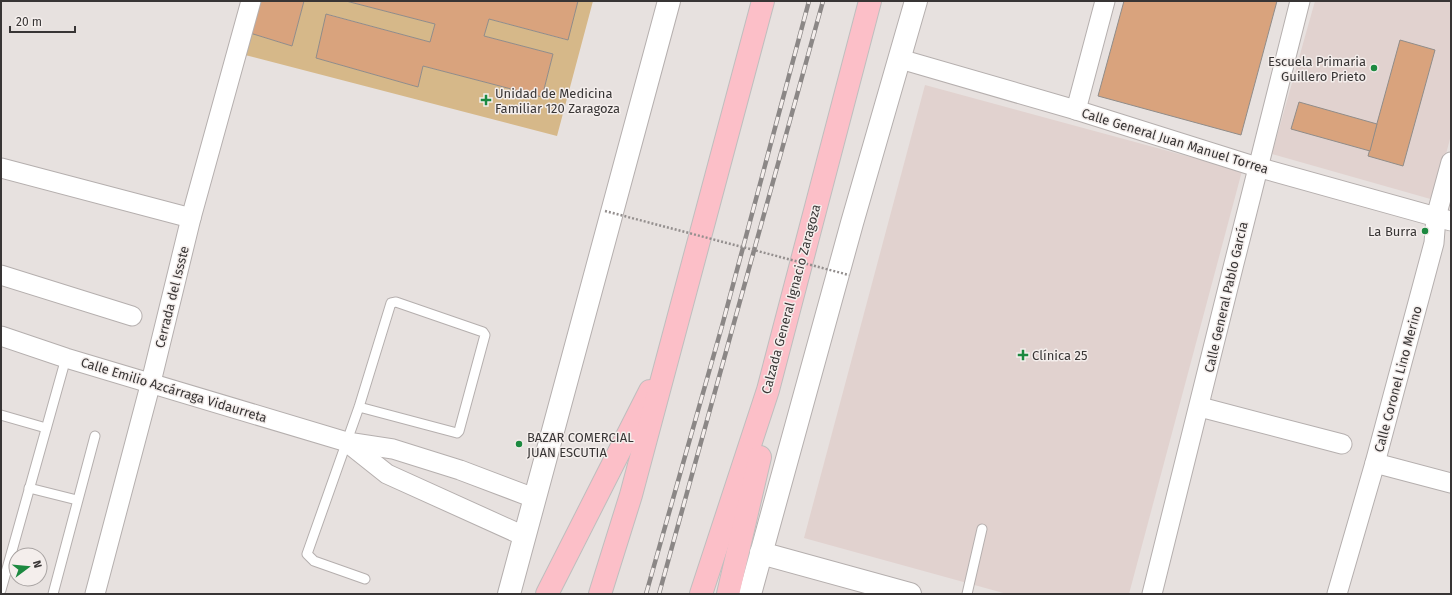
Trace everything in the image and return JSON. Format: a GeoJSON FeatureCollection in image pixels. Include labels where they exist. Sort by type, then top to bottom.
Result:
{"type":"FeatureCollection","features":[{"type":"Feature","properties":{"kind":"highway"},"geometry":{"type":"LineString","coordinates":[[600,594],[631,495],[763,1]]}},
{"type":"Feature","properties":{"kind":"highway","name":"Calzada General Ignacio Zaragoza"},"geometry":{"type":"LineString","coordinates":[[702,594],[768,390],[870,1]]}},
{"type":"Feature","properties":{"kind":"highway"},"geometry":{"type":"LineString","coordinates":[[547,594],[671,349]]}},
{"type":"Feature","properties":{"kind":"highway"},"geometry":{"type":"LineString","coordinates":[[728,594],[761,451],[768,390]]}},
{"type":"Feature","properties":{"kind":"main road"},"geometry":{"type":"LineString","coordinates":[[508,594],[669,1]]}},
{"type":"Feature","properties":{"kind":"main road"},"geometry":{"type":"LineString","coordinates":[[750,594],[852,223],[916,1]]}},
{"type":"Feature","properties":{"kind":"main road"},"geometry":{"type":"LineString","coordinates":[[761,552],[910,594]]}},
{"type":"Feature","properties":{"kind":"street","name":"Cerrada del Issste"},"geometry":{"type":"LineString","coordinates":[[95,594],[151,382],[192,218],[251,1]]}},
{"type":"Feature","properties":{"kind":"street"},"geometry":{"type":"LineString","coordinates":[[1076,110],[1105,1]]}},
{"type":"Feature","properties":{"kind":"street","name":"Calle General Pablo García"},"geometry":{"type":"LineString","coordinates":[[1152,594],[1200,407],[1257,167],[1300,1]]}},
{"type":"Feature","properties":{"kind":"street","name":"Calle General Juan Manuel Torrea"},"geometry":{"type":"LineString","coordinates":[[900,59],[1076,110],[1257,167],[1444,219]]}},
{"type":"Feature","properties":{"kind":"street","name":"Calle Coronel Lino Merino"},"geometry":{"type":"LineString","coordinates":[[1337,594],[1375,463],[1434,243],[1444,219],[1451,162]]}},
{"type":"Feature","properties":{"kind":"street"},"geometry":{"type":"LineString","coordinates":[[1,168],[192,218]]}},
{"type":"Feature","properties":{"kind":"street"},"geometry":{"type":"LineString","coordinates":[[1,275],[132,316]]}},
{"type":"Feature","properties":{"kind":"street","name":"Calle Emilio Azcárraga Vidaurreta"},"geometry":{"type":"LineString","coordinates":[[1,336],[66,358],[151,382],[347,442],[393,449],[460,470],[534,498]]}},
{"type":"Feature","properties":{"kind":"street"},"geometry":{"type":"LineString","coordinates":[[1200,407],[1342,444]]}},
{"type":"Feature","properties":{"kind":"street","name":"Calle Emilio Azcárraga Vidaurreta"},"geometry":{"type":"LineString","coordinates":[[347,442],[387,474],[524,536]]}},
{"type":"Feature","properties":{"kind":"street"},"geometry":{"type":"LineString","coordinates":[[1375,463],[1451,483]]}},
{"type":"Feature","properties":{"kind":"lane"},"geometry":{"type":"LineString","coordinates":[[359,407],[457,433],[460,432],[485,335],[483,332],[396,302],[391,303],[359,407],[307,554],[314,561],[365,579]]}},
{"type":"Feature","properties":{"kind":"lane"},"geometry":{"type":"LineString","coordinates":[[1,590],[66,358]]}},
{"type":"Feature","properties":{"kind":"lane"},"geometry":{"type":"LineString","coordinates":[[1,415],[46,428]]}},
{"type":"Feature","properties":{"kind":"lane"},"geometry":{"type":"LineString","coordinates":[[53,594],[95,436]]}},
{"type":"Feature","properties":{"kind":"lane"},"geometry":{"type":"LineString","coordinates":[[29,488],[77,500]]}},
{"type":"Feature","properties":{"kind":"lane"},"geometry":{"type":"LineString","coordinates":[[967,594],[982,529]]}},
{"type":"Feature","properties":{"kind":"path"},"geometry":{"type":"LineString","coordinates":[[605,211],[849,275]]}},
{"type":"Feature","properties":{"kind":"shaded area"},"geometry":{"type":"Polygon","coordinates":[[[304,1],[346,1],[435,24],[430,42],[327,14],[316,58],[418,87],[423,66],[542,97],[553,54],[484,36],[489,19],[567,40],[578,1],[593,1],[557,136],[245,55],[250,33],[292,46],[304,1]]]}},
{"type":"Feature","properties":{"kind":"shaded area","name":"Escuela Primaria Guillero Prieto"},"geometry":{"type":"Polygon","coordinates":[[[1315,1],[1451,1],[1451,135],[1434,200],[1272,154],[1315,1]]]}},
{"type":"Feature","properties":{"kind":"shaded area","name":"Clínica 25"},"geometry":{"type":"Polygon","coordinates":[[[925,85],[1242,171],[1129,594],[1007,594],[804,538],[925,85]]]}},
{"type":"Feature","properties":{"kind":"building"},"geometry":{"type":"Polygon","coordinates":[[[259,1],[304,1],[292,46],[250,33],[259,1]]]}},
{"type":"Feature","properties":{"kind":"building"},"geometry":{"type":"Polygon","coordinates":[[[346,1],[578,1],[568,40],[489,19],[484,36],[553,54],[542,97],[423,66],[418,87],[316,58],[326,14],[430,42],[435,24],[346,1]]]}},
{"type":"Feature","properties":{"kind":"building"},"geometry":{"type":"Polygon","coordinates":[[[1124,1],[1277,1],[1241,135],[1098,96],[1124,1]]]}},
{"type":"Feature","properties":{"kind":"building"},"geometry":{"type":"Polygon","coordinates":[[[1400,40],[1435,50],[1403,166],[1368,156],[1400,40]]]}},
{"type":"Feature","properties":{"kind":"building"},"geometry":{"type":"Polygon","coordinates":[[[1299,102],[1377,124],[1370,151],[1291,129],[1299,102]]]}},
{"type":"Feature","properties":{"kind":"railway"},"geometry":{"type":"LineString","coordinates":[[646,594],[722,326],[809,1]]}},
{"type":"Feature","properties":{"kind":"railway"},"geometry":{"type":"LineString","coordinates":[[659,594],[823,1]]}},
{"type":"Feature","properties":{"kind":"place","name":"Escuela Primaria Guillero Prieto"},"geometry":{"type":"Point","coordinates":[1374,68]}},
{"type":"Feature","properties":{"kind":"place","name":"Unidad de Medicina Familiar 120 Zaragoza"},"geometry":{"type":"Point","coordinates":[486,100]}},
{"type":"Feature","properties":{"kind":"place","name":"La Burra"},"geometry":{"type":"Point","coordinates":[1425,231]}},
{"type":"Feature","properties":{"kind":"place","name":"Clínica 25"},"geometry":{"type":"Point","coordinates":[1023,355]}},
{"type":"Feature","properties":{"kind":"place","name":"BAZAR COMERCIAL JUAN ESCUTIA"},"geometry":{"type":"Point","coordinates":[519,444]}}]}
